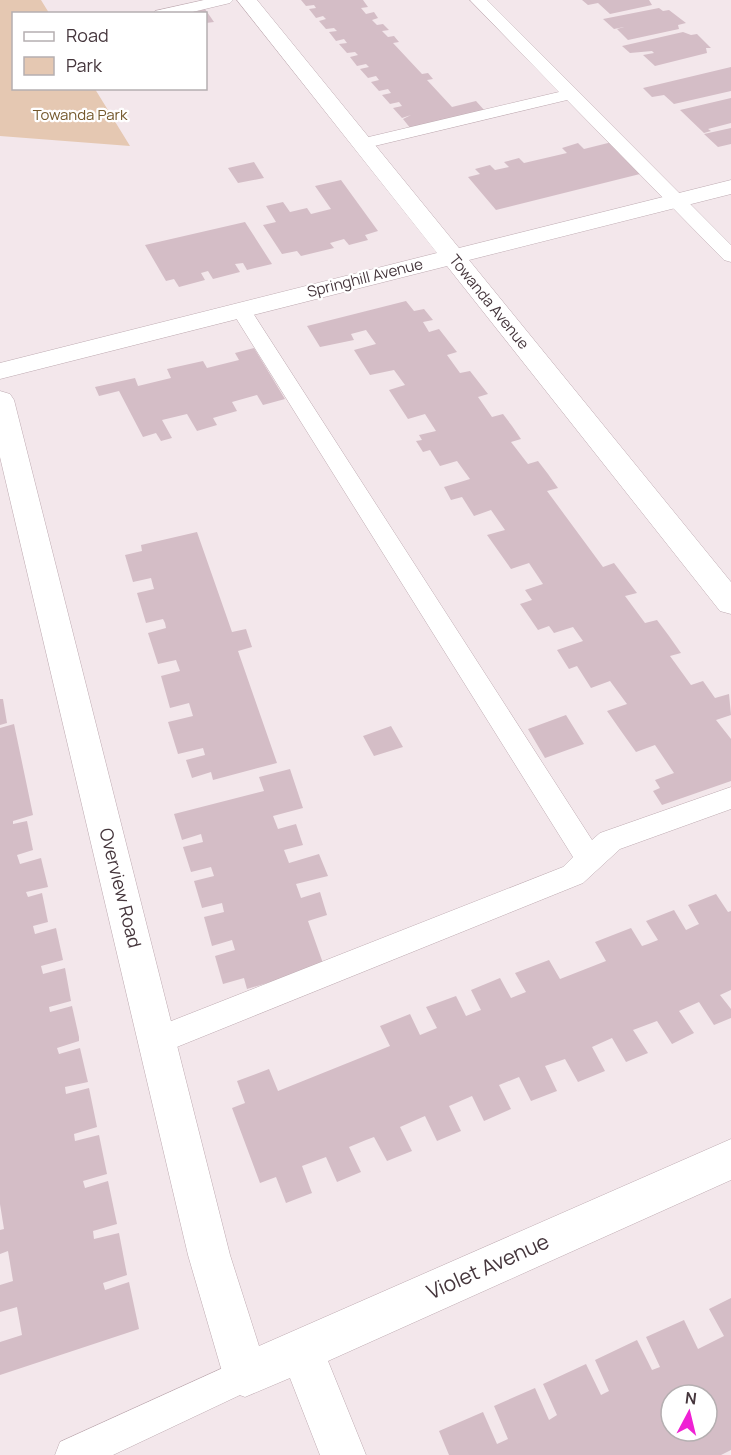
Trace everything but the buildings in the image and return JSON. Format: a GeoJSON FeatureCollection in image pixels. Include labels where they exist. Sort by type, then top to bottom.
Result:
{"type":"FeatureCollection","features":[{"type":"Feature","properties":{"kind":"street","name":"Towanda Avenue"},"geometry":{"type":"LineString","coordinates":[[247,0],[731,603]]}},
{"type":"Feature","properties":{"kind":"street","name":"Springhill Avenue"},"geometry":{"type":"LineString","coordinates":[[0,371],[731,187]]}},
{"type":"Feature","properties":{"kind":"street","name":"Overview Road"},"geometry":{"type":"LineString","coordinates":[[0,400],[209,1255],[245,1375]]}},
{"type":"Feature","properties":{"kind":"street","name":"Violet Avenue"},"geometry":{"type":"LineString","coordinates":[[245,1375],[731,1159]]}},
{"type":"Feature","properties":{"kind":"street"},"geometry":{"type":"LineString","coordinates":[[301,1350],[342,1455]]}},
{"type":"Feature","properties":{"kind":"lane"},"geometry":{"type":"LineString","coordinates":[[169,12],[225,0]]}},
{"type":"Feature","properties":{"kind":"lane"},"geometry":{"type":"LineString","coordinates":[[478,0],[674,201],[731,256]]}},
{"type":"Feature","properties":{"kind":"lane"},"geometry":{"type":"LineString","coordinates":[[362,144],[416,134],[466,118],[570,94]]}},
{"type":"Feature","properties":{"kind":"lane"},"geometry":{"type":"LineString","coordinates":[[241,310],[590,860]]}},
{"type":"Feature","properties":{"kind":"lane"},"geometry":{"type":"LineString","coordinates":[[157,1041],[573,875],[610,841],[731,798]]}},
{"type":"Feature","properties":{"kind":"lane"},"geometry":{"type":"LineString","coordinates":[[73,1455],[245,1375]]}},
{"type":"Feature","properties":{"kind":"green space","name":"Towanda Park"},"geometry":{"type":"Polygon","coordinates":[[[0,0],[41,0],[48,12],[12,12],[12,90],[96,90],[130,146],[0,136],[0,0]]]}}]}
